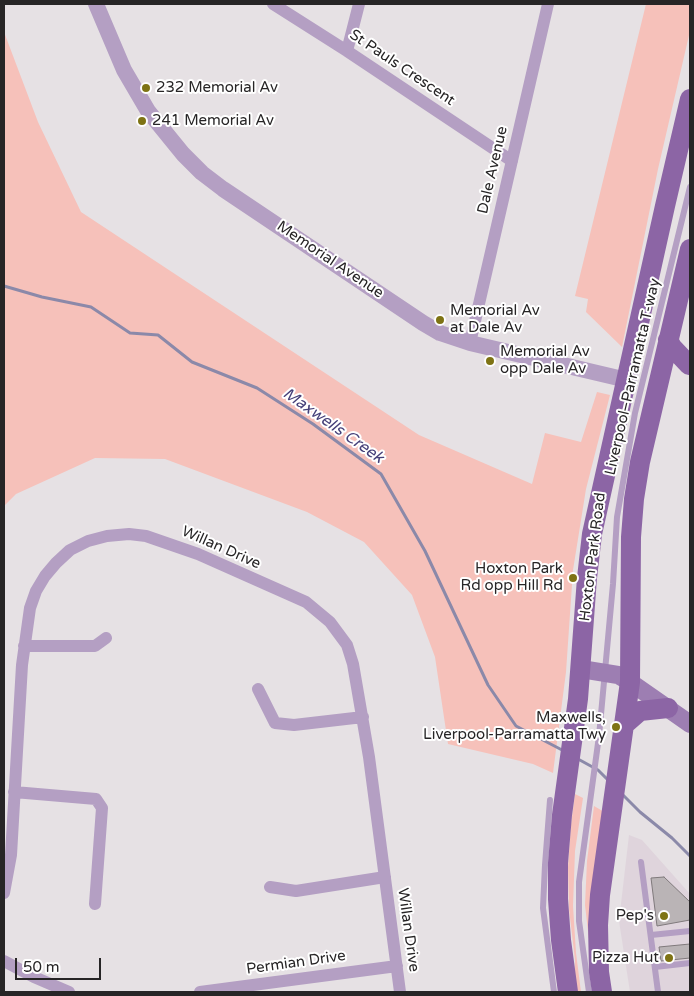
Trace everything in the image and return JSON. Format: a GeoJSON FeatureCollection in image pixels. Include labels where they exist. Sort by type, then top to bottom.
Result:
{"type":"FeatureCollection","features":[{"type":"Feature","properties":{"kind":"main road","name":"Hoxton Park Road"},"geometry":{"type":"LineString","coordinates":[[602,992],[598,925],[600,895],[630,682],[632,516],[640,462],[642,384],[665,206],[690,100]]}},
{"type":"Feature","properties":{"kind":"main road","name":"Hoxton Park Road"},"geometry":{"type":"LineString","coordinates":[[568,992],[561,940],[557,882],[562,815],[581,669],[592,534],[642,384],[668,340],[690,248]]}},
{"type":"Feature","properties":{"kind":"main road"},"geometry":{"type":"LineString","coordinates":[[668,340],[672,347],[690,365]]}},
{"type":"Feature","properties":{"kind":"main road"},"geometry":{"type":"LineString","coordinates":[[581,669],[618,675],[690,724]]}},
{"type":"Feature","properties":{"kind":"main road"},"geometry":{"type":"LineString","coordinates":[[624,726],[640,710],[668,708]]}},
{"type":"Feature","properties":{"kind":"street","name":"Memorial Avenue"},"geometry":{"type":"LineString","coordinates":[[96,4],[114,49],[137,94],[183,154],[223,190],[440,333],[470,343],[642,384]]}},
{"type":"Feature","properties":{"kind":"street","name":"St Pauls Crescent"},"geometry":{"type":"LineString","coordinates":[[273,4],[348,51],[512,161]]}},
{"type":"Feature","properties":{"kind":"street"},"geometry":{"type":"LineString","coordinates":[[348,51],[358,4]]}},
{"type":"Feature","properties":{"kind":"street","name":"Dale Avenue"},"geometry":{"type":"LineString","coordinates":[[470,343],[548,4]]}},
{"type":"Feature","properties":{"kind":"street","name":"Willan Drive"},"geometry":{"type":"LineString","coordinates":[[4,893],[11,854],[24,646],[30,608],[36,591],[45,576],[70,550],[88,541],[107,536],[129,534],[146,536],[198,554],[306,602],[319,611],[340,633],[347,645],[354,664],[363,717],[400,992]]}},
{"type":"Feature","properties":{"kind":"street"},"geometry":{"type":"LineString","coordinates":[[24,646],[95,646],[106,638]]}},
{"type":"Feature","properties":{"kind":"street"},"geometry":{"type":"LineString","coordinates":[[258,689],[276,723],[294,725],[363,717]]}},
{"type":"Feature","properties":{"kind":"street"},"geometry":{"type":"LineString","coordinates":[[14,792],[96,799],[102,808],[95,904]]}},
{"type":"Feature","properties":{"kind":"street"},"geometry":{"type":"LineString","coordinates":[[270,887],[296,891],[385,878]]}},
{"type":"Feature","properties":{"kind":"street"},"geometry":{"type":"LineString","coordinates":[[4,961],[34,977],[69,992]]}},
{"type":"Feature","properties":{"kind":"street","name":"Permian Drive"},"geometry":{"type":"LineString","coordinates":[[200,992],[286,986],[396,966]]}},
{"type":"Feature","properties":{"kind":"lane","name":"Liverpool–Parramatta T-way"},"geometry":{"type":"LineString","coordinates":[[589,992],[579,921],[579,882],[599,736],[617,517],[642,384],[690,187]]}},
{"type":"Feature","properties":{"kind":"lane"},"geometry":{"type":"LineString","coordinates":[[550,800],[544,865],[543,908],[554,992]]}},
{"type":"Feature","properties":{"kind":"lane"},"geometry":{"type":"LineString","coordinates":[[641,862],[658,992]]}},
{"type":"Feature","properties":{"kind":"lane"},"geometry":{"type":"LineString","coordinates":[[651,935],[690,931]]}},
{"type":"Feature","properties":{"kind":"lane"},"geometry":{"type":"LineString","coordinates":[[655,967],[690,963]]}},
{"type":"Feature","properties":{"kind":"shaded area"},"geometry":{"type":"Polygon","coordinates":[[[646,4],[690,4],[690,31],[658,169],[622,347],[586,312],[588,299],[575,296],[646,4]]]}},
{"type":"Feature","properties":{"kind":"shaded area"},"geometry":{"type":"Polygon","coordinates":[[[4,32],[38,122],[81,212],[419,435],[532,484],[545,433],[581,442],[597,392],[610,395],[586,489],[573,570],[566,672],[553,773],[533,764],[448,744],[435,657],[412,595],[364,542],[307,512],[165,459],[95,458],[16,494],[4,506],[4,32]]]}},
{"type":"Feature","properties":{"kind":"shaded area"},"geometry":{"type":"Polygon","coordinates":[[[575,794],[583,798],[575,851],[573,906],[581,992],[574,992],[575,960],[569,909],[568,867],[575,794]]]}},
{"type":"Feature","properties":{"kind":"shaded area"},"geometry":{"type":"Polygon","coordinates":[[[594,806],[606,813],[595,992],[585,905],[587,861],[594,806]]]}},
{"type":"Feature","properties":{"kind":"shaded area"},"geometry":{"type":"Polygon","coordinates":[[[629,835],[642,840],[690,894],[690,992],[630,992],[619,921],[629,835]]]}},
{"type":"Feature","properties":{"kind":"building"},"geometry":{"type":"Polygon","coordinates":[[[664,877],[690,902],[690,920],[657,926],[651,878],[664,877]]]}},
{"type":"Feature","properties":{"kind":"building"},"geometry":{"type":"Polygon","coordinates":[[[690,944],[690,958],[661,961],[659,947],[690,944]]]}},
{"type":"Feature","properties":{"kind":"waterway","name":"Maxwells Creek"},"geometry":{"type":"LineString","coordinates":[[4,286],[42,297],[91,307],[130,333],[158,335],[192,362],[257,388],[313,424],[381,474],[425,551],[488,685],[516,726],[564,751]]}},
{"type":"Feature","properties":{"kind":"waterway","name":"Maxwells Creek"},"geometry":{"type":"LineString","coordinates":[[578,759],[598,770],[609,781]]}},
{"type":"Feature","properties":{"kind":"waterway","name":"Maxwells Creek"},"geometry":{"type":"LineString","coordinates":[[622,794],[690,856]]}},
{"type":"Feature","properties":{"kind":"place","name":"232 Memorial Av"},"geometry":{"type":"Point","coordinates":[146,88]}},
{"type":"Feature","properties":{"kind":"place","name":"241 Memorial Av"},"geometry":{"type":"Point","coordinates":[142,121]}},
{"type":"Feature","properties":{"kind":"place","name":"Memorial Av at Dale Av"},"geometry":{"type":"Point","coordinates":[440,320]}},
{"type":"Feature","properties":{"kind":"place","name":"Memorial Av opp Dale Av"},"geometry":{"type":"Point","coordinates":[490,361]}},
{"type":"Feature","properties":{"kind":"place","name":"Hoxton Park Rd opp Hill Rd"},"geometry":{"type":"Point","coordinates":[573,578]}},
{"type":"Feature","properties":{"kind":"place","name":"Maxwells, Liverpool-Parramatta Twy"},"geometry":{"type":"Point","coordinates":[616,727]}},
{"type":"Feature","properties":{"kind":"place","name":"Pep's"},"geometry":{"type":"Point","coordinates":[664,916]}},
{"type":"Feature","properties":{"kind":"place","name":"Pizza Hut"},"geometry":{"type":"Point","coordinates":[669,958]}}]}
